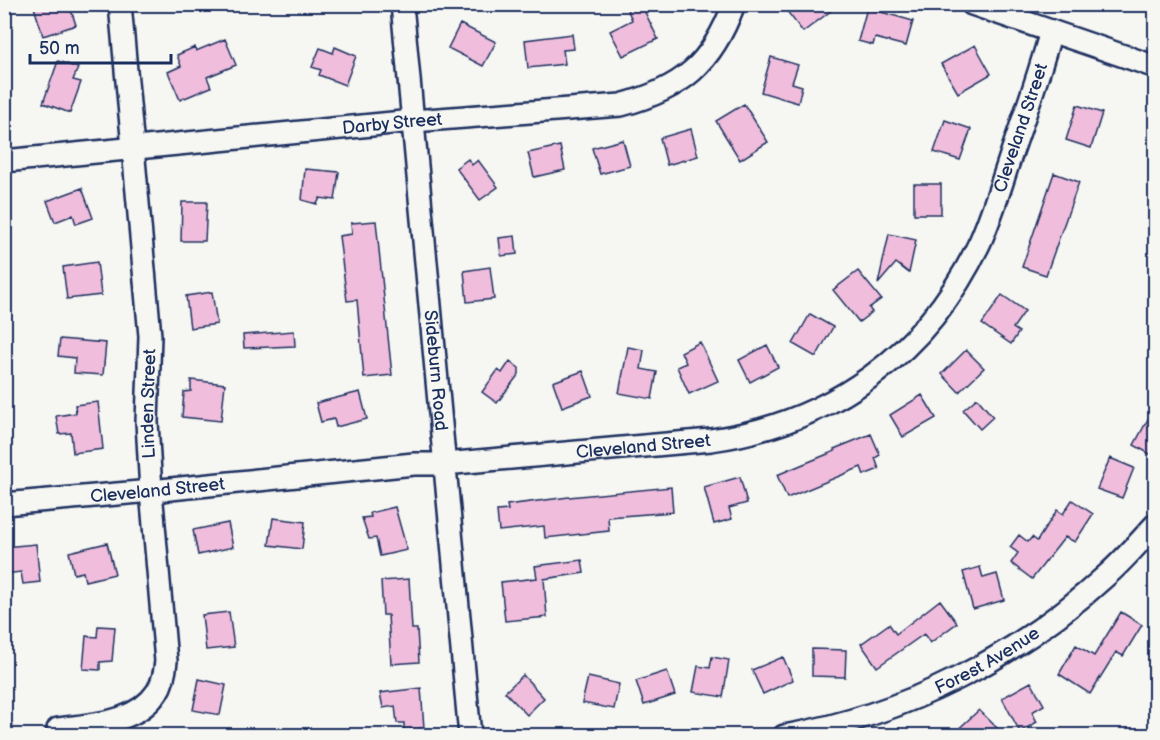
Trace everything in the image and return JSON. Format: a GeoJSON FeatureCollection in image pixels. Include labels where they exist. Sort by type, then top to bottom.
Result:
{"type":"FeatureCollection","features":[{"type":"Feature","properties":{"kind":"street","name":"Linden Street"},"geometry":{"type":"LineString","coordinates":[[58,729],[114,720],[132,714],[146,705],[157,693],[164,677],[166,661],[147,422],[150,336],[120,4]]}},
{"type":"Feature","properties":{"kind":"street","name":"Sideburn Road"},"geometry":{"type":"LineString","coordinates":[[402,4],[470,735]]}},
{"type":"Feature","properties":{"kind":"street","name":"Darby Street"},"geometry":{"type":"LineString","coordinates":[[4,161],[413,121],[621,105],[667,89],[697,67],[722,35],[734,4]]}},
{"type":"Feature","properties":{"kind":"street"},"geometry":{"type":"LineString","coordinates":[[972,4],[1155,67]]}},
{"type":"Feature","properties":{"kind":"street","name":"Cleveland Street"},"geometry":{"type":"LineString","coordinates":[[4,504],[414,465],[711,440],[772,428],[806,415],[865,382],[894,360],[922,331],[947,299],[980,241],[1040,71],[1051,31]]}},
{"type":"Feature","properties":{"kind":"street","name":"Forest Avenue"},"geometry":{"type":"LineString","coordinates":[[784,735],[821,728],[901,703],[947,684],[982,666],[1017,645],[1060,614],[1108,574],[1155,524]]}},
{"type":"Feature","properties":{"kind":"building"},"geometry":{"type":"Polygon","coordinates":[[[33,4],[69,4],[76,25],[43,36],[33,4]]]}},
{"type":"Feature","properties":{"kind":"building"},"geometry":{"type":"Polygon","coordinates":[[[625,4],[641,4],[658,39],[623,56],[610,31],[632,20],[625,4]]]}},
{"type":"Feature","properties":{"kind":"building"},"geometry":{"type":"Polygon","coordinates":[[[794,4],[840,4],[803,32],[786,10],[794,4]]]}},
{"type":"Feature","properties":{"kind":"building"},"geometry":{"type":"Polygon","coordinates":[[[867,8],[913,21],[906,46],[875,38],[873,45],[858,41],[867,8]]]}},
{"type":"Feature","properties":{"kind":"building"},"geometry":{"type":"Polygon","coordinates":[[[460,24],[496,42],[483,66],[448,48],[460,24]]]}},
{"type":"Feature","properties":{"kind":"building"},"geometry":{"type":"Polygon","coordinates":[[[572,34],[574,49],[563,50],[565,64],[528,68],[525,40],[572,34]]]}},
{"type":"Feature","properties":{"kind":"building"},"geometry":{"type":"Polygon","coordinates":[[[225,39],[236,65],[207,77],[211,87],[180,100],[168,72],[181,66],[177,55],[195,47],[196,51],[225,39]]]}},
{"type":"Feature","properties":{"kind":"building"},"geometry":{"type":"Polygon","coordinates":[[[975,45],[991,74],[958,93],[941,64],[975,45]]]}},
{"type":"Feature","properties":{"kind":"building"},"geometry":{"type":"Polygon","coordinates":[[[335,47],[356,56],[345,85],[319,75],[321,70],[312,67],[320,48],[333,53],[335,47]]]}},
{"type":"Feature","properties":{"kind":"building"},"geometry":{"type":"Polygon","coordinates":[[[771,57],[798,65],[792,83],[802,86],[798,103],[761,92],[771,57]]]}},
{"type":"Feature","properties":{"kind":"building"},"geometry":{"type":"Polygon","coordinates":[[[58,61],[78,68],[73,80],[81,82],[70,113],[43,103],[58,61]]]}},
{"type":"Feature","properties":{"kind":"building"},"geometry":{"type":"Polygon","coordinates":[[[744,104],[768,142],[740,160],[716,121],[744,104]]]}},
{"type":"Feature","properties":{"kind":"building"},"geometry":{"type":"Polygon","coordinates":[[[1077,105],[1102,113],[1091,148],[1066,140],[1077,105]]]}},
{"type":"Feature","properties":{"kind":"building"},"geometry":{"type":"Polygon","coordinates":[[[945,120],[971,129],[960,160],[934,152],[945,120]]]}},
{"type":"Feature","properties":{"kind":"building"},"geometry":{"type":"Polygon","coordinates":[[[691,129],[698,156],[667,165],[660,138],[691,129]]]}},
{"type":"Feature","properties":{"kind":"building"},"geometry":{"type":"Polygon","coordinates":[[[623,140],[630,166],[600,174],[592,148],[623,140]]]}},
{"type":"Feature","properties":{"kind":"building"},"geometry":{"type":"Polygon","coordinates":[[[560,146],[565,170],[534,177],[528,153],[560,146]]]}},
{"type":"Feature","properties":{"kind":"building"},"geometry":{"type":"Polygon","coordinates":[[[468,159],[472,165],[478,160],[498,187],[480,200],[456,168],[468,159]]]}},
{"type":"Feature","properties":{"kind":"building"},"geometry":{"type":"Polygon","coordinates":[[[305,169],[339,172],[335,200],[320,198],[317,204],[302,200],[305,169]]]}},
{"type":"Feature","properties":{"kind":"building"},"geometry":{"type":"Polygon","coordinates":[[[1054,173],[1079,182],[1046,275],[1022,267],[1054,173]]]}},
{"type":"Feature","properties":{"kind":"building"},"geometry":{"type":"Polygon","coordinates":[[[914,184],[941,184],[941,214],[914,214],[914,184]]]}},
{"type":"Feature","properties":{"kind":"building"},"geometry":{"type":"Polygon","coordinates":[[[82,188],[93,218],[76,224],[73,215],[55,222],[47,201],[82,188]]]}},
{"type":"Feature","properties":{"kind":"building"},"geometry":{"type":"Polygon","coordinates":[[[182,202],[207,202],[205,241],[181,241],[182,202]]]}},
{"type":"Feature","properties":{"kind":"building"},"geometry":{"type":"Polygon","coordinates":[[[376,221],[392,375],[364,378],[357,300],[347,301],[339,236],[352,234],[351,223],[376,221]]]}},
{"type":"Feature","properties":{"kind":"building"},"geometry":{"type":"Polygon","coordinates":[[[889,234],[916,240],[909,273],[896,263],[878,284],[889,234]]]}},
{"type":"Feature","properties":{"kind":"building"},"geometry":{"type":"Polygon","coordinates":[[[515,236],[517,254],[501,256],[499,238],[515,236]]]}},
{"type":"Feature","properties":{"kind":"building"},"geometry":{"type":"Polygon","coordinates":[[[97,262],[101,295],[67,299],[63,267],[97,262]]]}},
{"type":"Feature","properties":{"kind":"building"},"geometry":{"type":"Polygon","coordinates":[[[490,267],[494,299],[467,302],[464,271],[490,267]]]}},
{"type":"Feature","properties":{"kind":"building"},"geometry":{"type":"Polygon","coordinates":[[[858,271],[881,299],[869,308],[872,312],[859,322],[833,290],[858,271]]]}},
{"type":"Feature","properties":{"kind":"building"},"geometry":{"type":"Polygon","coordinates":[[[212,292],[217,324],[190,328],[186,296],[212,292]]]}},
{"type":"Feature","properties":{"kind":"building"},"geometry":{"type":"Polygon","coordinates":[[[1002,295],[1025,311],[1013,328],[1019,332],[1011,344],[982,324],[1002,295]]]}},
{"type":"Feature","properties":{"kind":"building"},"geometry":{"type":"Polygon","coordinates":[[[810,314],[833,327],[816,357],[793,344],[810,314]]]}},
{"type":"Feature","properties":{"kind":"building"},"geometry":{"type":"Polygon","coordinates":[[[294,331],[295,346],[244,348],[243,335],[294,331]]]}},
{"type":"Feature","properties":{"kind":"building"},"geometry":{"type":"Polygon","coordinates":[[[60,339],[106,343],[103,375],[74,373],[75,358],[58,356],[60,339]]]}},
{"type":"Feature","properties":{"kind":"building"},"geometry":{"type":"Polygon","coordinates":[[[700,342],[718,381],[689,394],[677,367],[686,363],[681,352],[700,342]]]}},
{"type":"Feature","properties":{"kind":"building"},"geometry":{"type":"Polygon","coordinates":[[[767,345],[778,367],[750,382],[739,360],[767,345]]]}},
{"type":"Feature","properties":{"kind":"building"},"geometry":{"type":"Polygon","coordinates":[[[628,347],[644,350],[641,369],[657,372],[652,399],[619,393],[628,347]]]}},
{"type":"Feature","properties":{"kind":"building"},"geometry":{"type":"Polygon","coordinates":[[[966,350],[984,368],[959,392],[942,374],[966,350]]]}},
{"type":"Feature","properties":{"kind":"building"},"geometry":{"type":"Polygon","coordinates":[[[510,361],[519,368],[519,374],[497,403],[482,392],[498,370],[502,373],[510,361]]]}},
{"type":"Feature","properties":{"kind":"building"},"geometry":{"type":"Polygon","coordinates":[[[583,371],[592,396],[562,407],[553,382],[583,371]]]}},
{"type":"Feature","properties":{"kind":"building"},"geometry":{"type":"Polygon","coordinates":[[[191,380],[225,384],[221,421],[182,417],[184,392],[191,391],[191,380]]]}},
{"type":"Feature","properties":{"kind":"building"},"geometry":{"type":"Polygon","coordinates":[[[360,392],[367,419],[336,427],[334,419],[321,422],[316,403],[360,392]]]}},
{"type":"Feature","properties":{"kind":"building"},"geometry":{"type":"Polygon","coordinates":[[[922,395],[936,418],[903,437],[890,415],[922,395]]]}},
{"type":"Feature","properties":{"kind":"building"},"geometry":{"type":"Polygon","coordinates":[[[977,398],[993,417],[980,429],[963,410],[977,398]]]}},
{"type":"Feature","properties":{"kind":"building"},"geometry":{"type":"Polygon","coordinates":[[[98,402],[103,449],[73,453],[71,433],[59,434],[56,416],[76,413],[75,405],[98,402]]]}},
{"type":"Feature","properties":{"kind":"building"},"geometry":{"type":"Polygon","coordinates":[[[1155,406],[1155,457],[1134,445],[1155,406]]]}},
{"type":"Feature","properties":{"kind":"building"},"geometry":{"type":"Polygon","coordinates":[[[871,434],[880,455],[875,458],[879,469],[864,475],[861,467],[787,498],[777,475],[871,434]]]}},
{"type":"Feature","properties":{"kind":"building"},"geometry":{"type":"Polygon","coordinates":[[[1110,458],[1134,468],[1122,498],[1097,489],[1110,458]]]}},
{"type":"Feature","properties":{"kind":"building"},"geometry":{"type":"Polygon","coordinates":[[[740,477],[747,503],[729,508],[732,519],[714,524],[704,487],[740,477]]]}},
{"type":"Feature","properties":{"kind":"building"},"geometry":{"type":"Polygon","coordinates":[[[671,487],[673,512],[608,517],[609,531],[545,538],[544,526],[499,531],[497,511],[508,510],[507,505],[671,487]]]}},
{"type":"Feature","properties":{"kind":"building"},"geometry":{"type":"Polygon","coordinates":[[[1072,500],[1093,514],[1075,542],[1065,537],[1032,579],[1011,563],[1018,553],[1010,547],[1019,535],[1028,542],[1032,537],[1037,541],[1057,510],[1063,514],[1072,500]]]}},
{"type":"Feature","properties":{"kind":"building"},"geometry":{"type":"Polygon","coordinates":[[[395,507],[407,550],[380,556],[376,538],[369,539],[362,518],[371,517],[370,513],[395,507]]]}},
{"type":"Feature","properties":{"kind":"building"},"geometry":{"type":"Polygon","coordinates":[[[273,518],[305,522],[302,549],[269,545],[273,518]]]}},
{"type":"Feature","properties":{"kind":"building"},"geometry":{"type":"Polygon","coordinates":[[[228,523],[233,547],[198,555],[193,530],[228,523]]]}},
{"type":"Feature","properties":{"kind":"building"},"geometry":{"type":"Polygon","coordinates":[[[107,543],[115,574],[85,581],[83,572],[74,574],[69,552],[107,543]]]}},
{"type":"Feature","properties":{"kind":"building"},"geometry":{"type":"Polygon","coordinates":[[[36,544],[40,582],[23,584],[21,572],[4,574],[4,547],[36,544]]]}},
{"type":"Feature","properties":{"kind":"building"},"geometry":{"type":"Polygon","coordinates":[[[582,560],[584,573],[544,579],[547,617],[505,621],[501,582],[537,578],[535,566],[582,560]]]}},
{"type":"Feature","properties":{"kind":"building"},"geometry":{"type":"Polygon","coordinates":[[[980,567],[983,578],[997,574],[1004,600],[973,609],[963,572],[980,567]]]}},
{"type":"Feature","properties":{"kind":"building"},"geometry":{"type":"Polygon","coordinates":[[[409,579],[412,629],[417,629],[419,662],[391,664],[388,615],[383,615],[381,581],[409,579]]]}},
{"type":"Feature","properties":{"kind":"building"},"geometry":{"type":"Polygon","coordinates":[[[940,600],[957,623],[930,643],[924,634],[877,667],[861,644],[889,624],[896,634],[940,600]]]}},
{"type":"Feature","properties":{"kind":"building"},"geometry":{"type":"Polygon","coordinates":[[[229,612],[234,647],[206,650],[202,615],[229,612]]]}},
{"type":"Feature","properties":{"kind":"building"},"geometry":{"type":"Polygon","coordinates":[[[1121,612],[1142,625],[1123,656],[1116,652],[1090,694],[1059,674],[1076,645],[1094,656],[1121,612]]]}},
{"type":"Feature","properties":{"kind":"building"},"geometry":{"type":"Polygon","coordinates":[[[98,626],[115,627],[112,661],[100,662],[100,670],[83,669],[86,636],[97,637],[98,626]]]}},
{"type":"Feature","properties":{"kind":"building"},"geometry":{"type":"Polygon","coordinates":[[[812,649],[846,650],[845,677],[812,676],[812,649]]]}},
{"type":"Feature","properties":{"kind":"building"},"geometry":{"type":"Polygon","coordinates":[[[712,657],[729,660],[723,697],[693,692],[698,666],[710,668],[712,657]]]}},
{"type":"Feature","properties":{"kind":"building"},"geometry":{"type":"Polygon","coordinates":[[[783,657],[793,680],[763,694],[752,670],[783,657]]]}},
{"type":"Feature","properties":{"kind":"building"},"geometry":{"type":"Polygon","coordinates":[[[667,671],[675,695],[644,705],[636,681],[667,671]]]}},
{"type":"Feature","properties":{"kind":"building"},"geometry":{"type":"Polygon","coordinates":[[[523,675],[544,698],[527,715],[505,692],[523,675]]]}},
{"type":"Feature","properties":{"kind":"building"},"geometry":{"type":"Polygon","coordinates":[[[588,677],[619,684],[614,709],[582,703],[588,677]]]}},
{"type":"Feature","properties":{"kind":"building"},"geometry":{"type":"Polygon","coordinates":[[[199,679],[226,685],[220,715],[193,710],[199,679]]]}},
{"type":"Feature","properties":{"kind":"building"},"geometry":{"type":"Polygon","coordinates":[[[1031,682],[1044,705],[1032,712],[1037,722],[1020,732],[1002,698],[1031,682]]]}},
{"type":"Feature","properties":{"kind":"building"},"geometry":{"type":"Polygon","coordinates":[[[421,688],[424,728],[404,730],[404,723],[397,723],[395,706],[383,708],[380,693],[421,688]]]}},
{"type":"Feature","properties":{"kind":"building"},"geometry":{"type":"Polygon","coordinates":[[[979,710],[1004,735],[952,735],[979,710]]]}}]}
